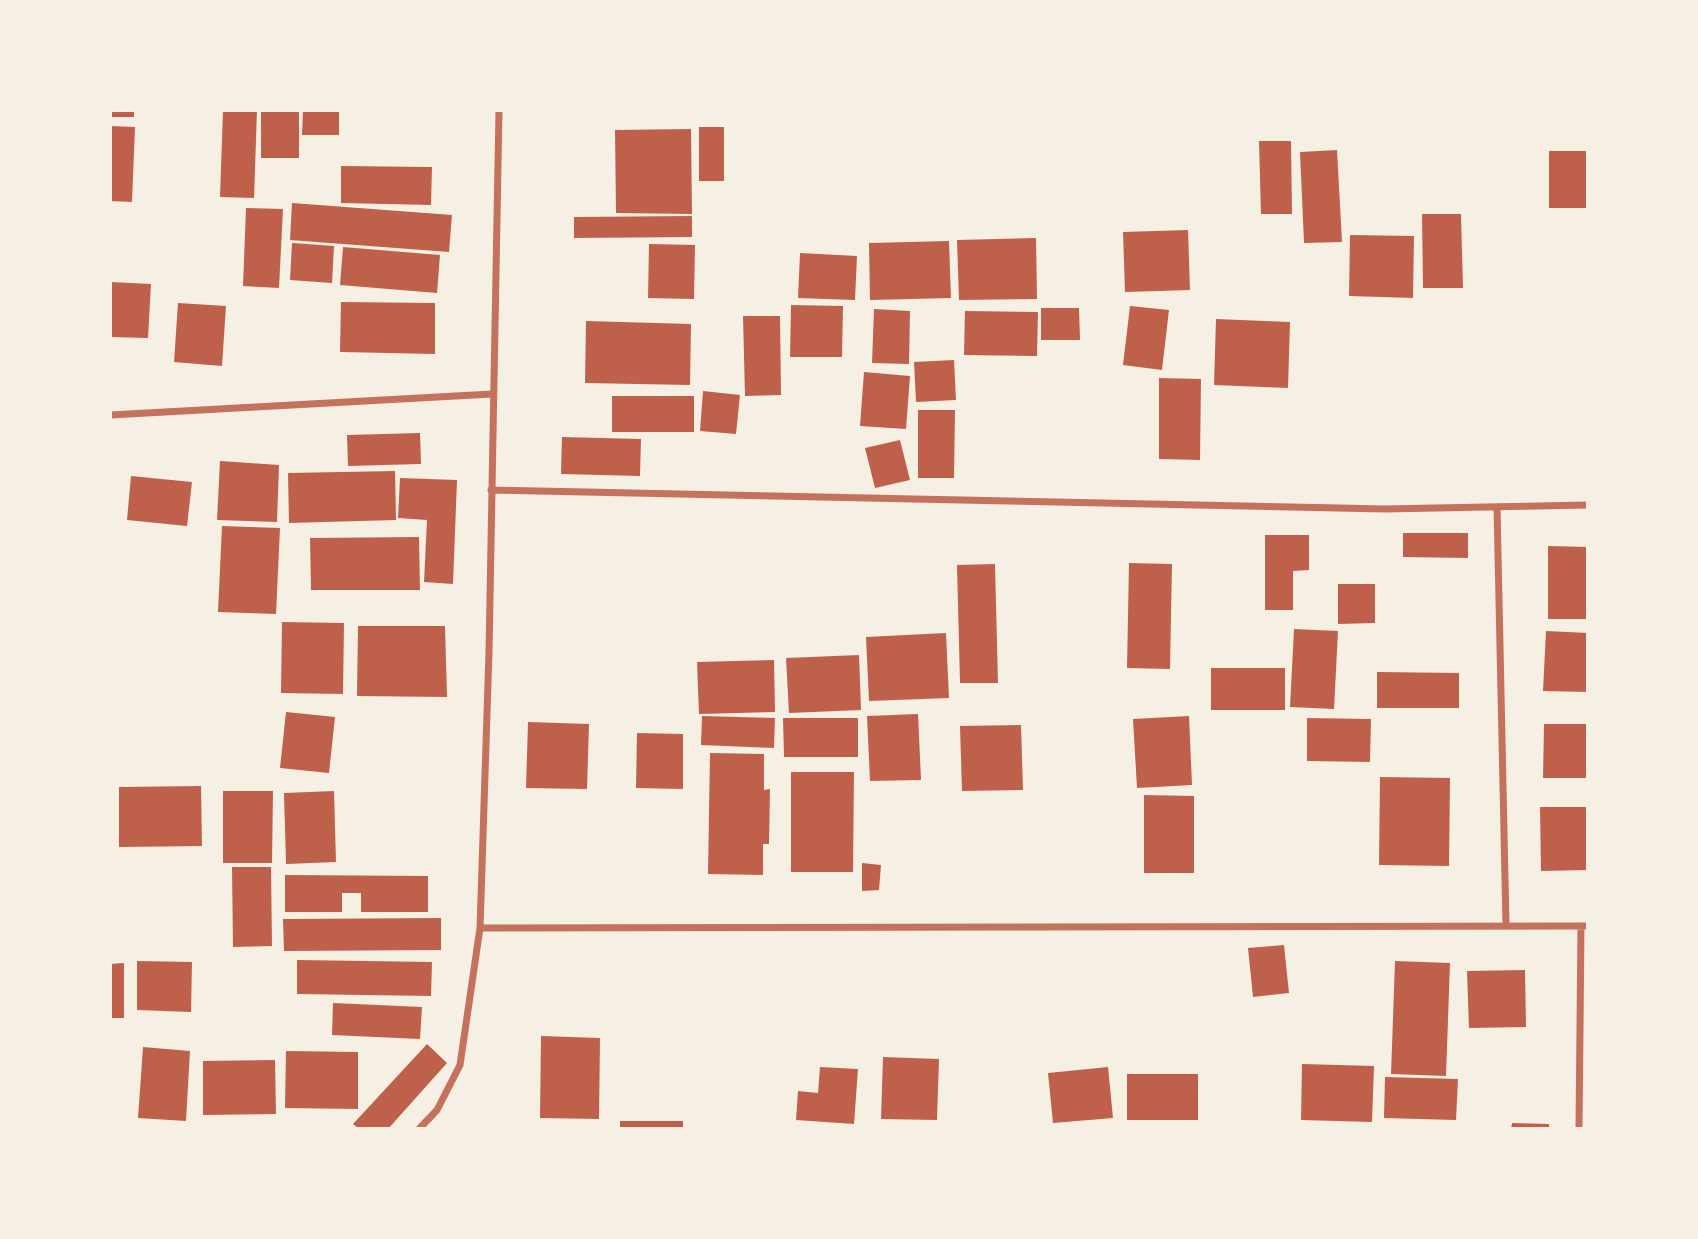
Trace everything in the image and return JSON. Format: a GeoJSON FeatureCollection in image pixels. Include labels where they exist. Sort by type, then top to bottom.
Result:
{"type":"FeatureCollection","features":[{"type":"Feature","properties":{"kind":"street"},"geometry":{"type":"LineString","coordinates":[[419,1129],[437,1110],[460,1065],[480,928],[489,652],[499,110]]}},
{"type":"Feature","properties":{"kind":"street"},"geometry":{"type":"LineString","coordinates":[[110,415],[492,394]]}},
{"type":"Feature","properties":{"kind":"street"},"geometry":{"type":"LineString","coordinates":[[491,490],[1385,509],[1588,505]]}},
{"type":"Feature","properties":{"kind":"street"},"geometry":{"type":"LineString","coordinates":[[1497,507],[1506,925]]}},
{"type":"Feature","properties":{"kind":"street"},"geometry":{"type":"LineString","coordinates":[[480,928],[1584,926],[1580,1129]]}},
{"type":"Feature","properties":{"kind":"building"},"geometry":{"type":"Polygon","coordinates":[[[110,110],[134,110],[134,117],[110,117],[110,110]]]}},
{"type":"Feature","properties":{"kind":"building"},"geometry":{"type":"Polygon","coordinates":[[[223,110],[257,110],[254,198],[220,197],[223,110]]]}},
{"type":"Feature","properties":{"kind":"building"},"geometry":{"type":"Polygon","coordinates":[[[261,110],[299,110],[299,158],[261,158],[261,110]]]}},
{"type":"Feature","properties":{"kind":"building"},"geometry":{"type":"Polygon","coordinates":[[[303,110],[339,110],[339,135],[302,135],[303,110]]]}},
{"type":"Feature","properties":{"kind":"building"},"geometry":{"type":"Polygon","coordinates":[[[110,126],[135,127],[132,202],[110,201],[110,126]]]}},
{"type":"Feature","properties":{"kind":"building"},"geometry":{"type":"Polygon","coordinates":[[[699,127],[724,127],[724,181],[699,181],[699,127]]]}},
{"type":"Feature","properties":{"kind":"building"},"geometry":{"type":"Polygon","coordinates":[[[691,129],[692,214],[616,213],[615,130],[691,129]]]}},
{"type":"Feature","properties":{"kind":"building"},"geometry":{"type":"Polygon","coordinates":[[[1259,141],[1291,141],[1292,214],[1261,214],[1259,141]]]}},
{"type":"Feature","properties":{"kind":"building"},"geometry":{"type":"Polygon","coordinates":[[[1337,150],[1342,242],[1304,243],[1300,152],[1337,150]]]}},
{"type":"Feature","properties":{"kind":"building"},"geometry":{"type":"Polygon","coordinates":[[[1549,151],[1588,151],[1588,208],[1549,208],[1549,151]]]}},
{"type":"Feature","properties":{"kind":"building"},"geometry":{"type":"Polygon","coordinates":[[[341,166],[432,167],[431,205],[341,203],[341,166]]]}},
{"type":"Feature","properties":{"kind":"building"},"geometry":{"type":"Polygon","coordinates":[[[292,203],[452,215],[449,252],[290,240],[292,203]]]}},
{"type":"Feature","properties":{"kind":"building"},"geometry":{"type":"Polygon","coordinates":[[[246,208],[283,209],[279,288],[243,286],[246,208]]]}},
{"type":"Feature","properties":{"kind":"building"},"geometry":{"type":"Polygon","coordinates":[[[1422,214],[1461,214],[1463,288],[1423,288],[1422,214]]]}},
{"type":"Feature","properties":{"kind":"building"},"geometry":{"type":"Polygon","coordinates":[[[692,216],[692,237],[574,238],[574,217],[692,216]]]}},
{"type":"Feature","properties":{"kind":"building"},"geometry":{"type":"Polygon","coordinates":[[[1188,230],[1190,290],[1125,292],[1123,232],[1188,230]]]}},
{"type":"Feature","properties":{"kind":"building"},"geometry":{"type":"Polygon","coordinates":[[[1350,235],[1414,236],[1413,298],[1349,296],[1350,235]]]}},
{"type":"Feature","properties":{"kind":"building"},"geometry":{"type":"Polygon","coordinates":[[[1036,238],[1037,299],[959,300],[957,240],[1036,238]]]}},
{"type":"Feature","properties":{"kind":"building"},"geometry":{"type":"Polygon","coordinates":[[[949,241],[951,298],[870,300],[869,243],[949,241]]]}},
{"type":"Feature","properties":{"kind":"building"},"geometry":{"type":"Polygon","coordinates":[[[292,243],[334,246],[332,283],[290,280],[292,243]]]}},
{"type":"Feature","properties":{"kind":"building"},"geometry":{"type":"Polygon","coordinates":[[[649,244],[695,245],[694,299],[648,298],[649,244]]]}},
{"type":"Feature","properties":{"kind":"building"},"geometry":{"type":"Polygon","coordinates":[[[343,247],[440,255],[437,293],[340,285],[343,247]]]}},
{"type":"Feature","properties":{"kind":"building"},"geometry":{"type":"Polygon","coordinates":[[[800,253],[857,256],[855,300],[798,298],[800,253]]]}},
{"type":"Feature","properties":{"kind":"building"},"geometry":{"type":"Polygon","coordinates":[[[110,282],[151,284],[148,338],[110,337],[110,282]]]}},
{"type":"Feature","properties":{"kind":"building"},"geometry":{"type":"Polygon","coordinates":[[[341,302],[435,303],[435,354],[340,352],[341,302]]]}},
{"type":"Feature","properties":{"kind":"building"},"geometry":{"type":"Polygon","coordinates":[[[178,303],[226,306],[222,366],[174,362],[178,303]]]}},
{"type":"Feature","properties":{"kind":"building"},"geometry":{"type":"Polygon","coordinates":[[[791,305],[843,306],[842,357],[790,357],[791,305]]]}},
{"type":"Feature","properties":{"kind":"building"},"geometry":{"type":"Polygon","coordinates":[[[1130,306],[1169,310],[1162,370],[1123,365],[1130,306]]]}},
{"type":"Feature","properties":{"kind":"building"},"geometry":{"type":"Polygon","coordinates":[[[1041,308],[1079,308],[1080,340],[1041,340],[1041,308]]]}},
{"type":"Feature","properties":{"kind":"building"},"geometry":{"type":"Polygon","coordinates":[[[874,309],[910,311],[909,364],[872,363],[874,309]]]}},
{"type":"Feature","properties":{"kind":"building"},"geometry":{"type":"Polygon","coordinates":[[[965,311],[1038,312],[1037,356],[964,355],[965,311]]]}},
{"type":"Feature","properties":{"kind":"building"},"geometry":{"type":"Polygon","coordinates":[[[743,316],[780,316],[781,395],[745,396],[743,316]]]}},
{"type":"Feature","properties":{"kind":"building"},"geometry":{"type":"Polygon","coordinates":[[[1216,319],[1290,322],[1288,388],[1214,385],[1216,319]]]}},
{"type":"Feature","properties":{"kind":"building"},"geometry":{"type":"Polygon","coordinates":[[[586,321],[691,324],[690,385],[585,383],[586,321]]]}},
{"type":"Feature","properties":{"kind":"building"},"geometry":{"type":"Polygon","coordinates":[[[954,360],[956,400],[916,402],[914,362],[954,360]]]}},
{"type":"Feature","properties":{"kind":"building"},"geometry":{"type":"Polygon","coordinates":[[[864,372],[910,376],[906,429],[860,426],[864,372]]]}},
{"type":"Feature","properties":{"kind":"building"},"geometry":{"type":"Polygon","coordinates":[[[1159,378],[1201,379],[1200,460],[1159,459],[1159,378]]]}},
{"type":"Feature","properties":{"kind":"building"},"geometry":{"type":"Polygon","coordinates":[[[703,391],[740,395],[736,434],[700,431],[703,391]]]}},
{"type":"Feature","properties":{"kind":"building"},"geometry":{"type":"Polygon","coordinates":[[[612,396],[694,396],[694,432],[612,432],[612,396]]]}},
{"type":"Feature","properties":{"kind":"building"},"geometry":{"type":"Polygon","coordinates":[[[918,410],[955,410],[954,478],[918,478],[918,410]]]}},
{"type":"Feature","properties":{"kind":"building"},"geometry":{"type":"Polygon","coordinates":[[[420,433],[421,464],[348,466],[347,435],[420,433]]]}},
{"type":"Feature","properties":{"kind":"building"},"geometry":{"type":"Polygon","coordinates":[[[562,437],[641,439],[640,476],[561,474],[562,437]]]}},
{"type":"Feature","properties":{"kind":"building"},"geometry":{"type":"Polygon","coordinates":[[[900,440],[910,480],[875,488],[865,448],[900,440]]]}},
{"type":"Feature","properties":{"kind":"building"},"geometry":{"type":"Polygon","coordinates":[[[220,461],[279,465],[277,522],[217,520],[220,461]]]}},
{"type":"Feature","properties":{"kind":"building"},"geometry":{"type":"Polygon","coordinates":[[[395,471],[396,520],[289,523],[288,473],[395,471]]]}},
{"type":"Feature","properties":{"kind":"building"},"geometry":{"type":"Polygon","coordinates":[[[131,476],[192,482],[187,526],[127,520],[131,476]]]}},
{"type":"Feature","properties":{"kind":"building"},"geometry":{"type":"Polygon","coordinates":[[[400,478],[457,480],[453,584],[424,582],[427,520],[398,518],[400,478]]]}},
{"type":"Feature","properties":{"kind":"building"},"geometry":{"type":"Polygon","coordinates":[[[222,526],[280,528],[276,614],[218,612],[222,526]]]}},
{"type":"Feature","properties":{"kind":"building"},"geometry":{"type":"Polygon","coordinates":[[[1403,533],[1468,533],[1468,558],[1403,557],[1403,533]]]}},
{"type":"Feature","properties":{"kind":"building"},"geometry":{"type":"Polygon","coordinates":[[[1265,535],[1309,535],[1309,570],[1293,571],[1293,610],[1265,610],[1265,535]]]}},
{"type":"Feature","properties":{"kind":"building"},"geometry":{"type":"Polygon","coordinates":[[[419,537],[420,590],[311,590],[310,538],[419,537]]]}},
{"type":"Feature","properties":{"kind":"building"},"geometry":{"type":"Polygon","coordinates":[[[1548,546],[1588,547],[1588,619],[1548,619],[1548,546]]]}},
{"type":"Feature","properties":{"kind":"building"},"geometry":{"type":"Polygon","coordinates":[[[1129,563],[1172,564],[1170,669],[1127,668],[1129,563]]]}},
{"type":"Feature","properties":{"kind":"building"},"geometry":{"type":"Polygon","coordinates":[[[995,564],[998,683],[960,683],[957,565],[995,564]]]}},
{"type":"Feature","properties":{"kind":"building"},"geometry":{"type":"Polygon","coordinates":[[[1338,584],[1375,584],[1375,623],[1338,624],[1338,584]]]}},
{"type":"Feature","properties":{"kind":"building"},"geometry":{"type":"Polygon","coordinates":[[[282,622],[344,623],[343,694],[281,693],[282,622]]]}},
{"type":"Feature","properties":{"kind":"building"},"geometry":{"type":"Polygon","coordinates":[[[358,626],[445,626],[447,697],[357,696],[358,626]]]}},
{"type":"Feature","properties":{"kind":"building"},"geometry":{"type":"Polygon","coordinates":[[[1294,629],[1338,631],[1334,709],[1290,707],[1294,629]]]}},
{"type":"Feature","properties":{"kind":"building"},"geometry":{"type":"Polygon","coordinates":[[[1546,631],[1588,633],[1588,692],[1543,691],[1546,631]]]}},
{"type":"Feature","properties":{"kind":"building"},"geometry":{"type":"Polygon","coordinates":[[[946,633],[949,698],[869,701],[866,637],[946,633]]]}},
{"type":"Feature","properties":{"kind":"building"},"geometry":{"type":"Polygon","coordinates":[[[859,655],[861,710],[789,713],[786,658],[859,655]]]}},
{"type":"Feature","properties":{"kind":"building"},"geometry":{"type":"Polygon","coordinates":[[[774,660],[775,712],[699,714],[697,662],[774,660]]]}},
{"type":"Feature","properties":{"kind":"building"},"geometry":{"type":"Polygon","coordinates":[[[1211,668],[1285,668],[1285,710],[1211,710],[1211,668]]]}},
{"type":"Feature","properties":{"kind":"building"},"geometry":{"type":"Polygon","coordinates":[[[1377,672],[1459,673],[1459,708],[1377,708],[1377,672]]]}},
{"type":"Feature","properties":{"kind":"building"},"geometry":{"type":"Polygon","coordinates":[[[286,712],[335,717],[329,773],[280,768],[286,712]]]}},
{"type":"Feature","properties":{"kind":"building"},"geometry":{"type":"Polygon","coordinates":[[[918,714],[921,780],[870,781],[867,716],[918,714]]]}},
{"type":"Feature","properties":{"kind":"building"},"geometry":{"type":"Polygon","coordinates":[[[702,716],[775,718],[774,748],[701,745],[702,716]]]}},
{"type":"Feature","properties":{"kind":"building"},"geometry":{"type":"Polygon","coordinates":[[[1189,716],[1192,785],[1137,788],[1133,719],[1189,716]]]}},
{"type":"Feature","properties":{"kind":"building"},"geometry":{"type":"Polygon","coordinates":[[[783,718],[858,718],[858,757],[784,757],[783,718]]]}},
{"type":"Feature","properties":{"kind":"building"},"geometry":{"type":"Polygon","coordinates":[[[1307,718],[1371,719],[1370,762],[1307,761],[1307,718]]]}},
{"type":"Feature","properties":{"kind":"building"},"geometry":{"type":"Polygon","coordinates":[[[528,722],[589,724],[587,789],[526,788],[528,722]]]}},
{"type":"Feature","properties":{"kind":"building"},"geometry":{"type":"Polygon","coordinates":[[[1544,724],[1588,724],[1588,778],[1543,778],[1544,724]]]}},
{"type":"Feature","properties":{"kind":"building"},"geometry":{"type":"Polygon","coordinates":[[[1021,725],[1023,790],[962,791],[960,726],[1021,725]]]}},
{"type":"Feature","properties":{"kind":"building"},"geometry":{"type":"Polygon","coordinates":[[[637,733],[683,734],[683,789],[636,788],[637,733]]]}},
{"type":"Feature","properties":{"kind":"building"},"geometry":{"type":"Polygon","coordinates":[[[710,753],[764,754],[764,790],[770,789],[769,844],[763,844],[763,875],[708,874],[710,753]]]}},
{"type":"Feature","properties":{"kind":"building"},"geometry":{"type":"Polygon","coordinates":[[[791,772],[854,772],[853,872],[791,872],[791,772]]]}},
{"type":"Feature","properties":{"kind":"building"},"geometry":{"type":"Polygon","coordinates":[[[1380,777],[1450,778],[1449,866],[1379,865],[1380,777]]]}},
{"type":"Feature","properties":{"kind":"building"},"geometry":{"type":"Polygon","coordinates":[[[201,786],[202,846],[119,847],[119,787],[201,786]]]}},
{"type":"Feature","properties":{"kind":"building"},"geometry":{"type":"Polygon","coordinates":[[[223,791],[273,791],[272,863],[223,863],[223,791]]]}},
{"type":"Feature","properties":{"kind":"building"},"geometry":{"type":"Polygon","coordinates":[[[334,791],[336,862],[286,864],[284,793],[334,791]]]}},
{"type":"Feature","properties":{"kind":"building"},"geometry":{"type":"Polygon","coordinates":[[[1144,795],[1194,796],[1194,873],[1144,873],[1144,795]]]}},
{"type":"Feature","properties":{"kind":"building"},"geometry":{"type":"Polygon","coordinates":[[[1540,807],[1588,807],[1588,870],[1541,871],[1540,807]]]}},
{"type":"Feature","properties":{"kind":"building"},"geometry":{"type":"Polygon","coordinates":[[[862,863],[881,865],[879,890],[862,891],[862,863]]]}},
{"type":"Feature","properties":{"kind":"building"},"geometry":{"type":"Polygon","coordinates":[[[232,867],[271,867],[272,946],[233,947],[232,867]]]}},
{"type":"Feature","properties":{"kind":"building"},"geometry":{"type":"Polygon","coordinates":[[[285,875],[428,876],[428,912],[361,912],[361,893],[342,893],[342,912],[285,912],[285,875]]]}},
{"type":"Feature","properties":{"kind":"building"},"geometry":{"type":"Polygon","coordinates":[[[441,918],[441,950],[284,951],[283,919],[441,918]]]}},
{"type":"Feature","properties":{"kind":"building"},"geometry":{"type":"Polygon","coordinates":[[[1284,945],[1289,993],[1253,997],[1248,948],[1284,945]]]}},
{"type":"Feature","properties":{"kind":"building"},"geometry":{"type":"Polygon","coordinates":[[[297,960],[432,962],[431,996],[297,994],[297,960]]]}},
{"type":"Feature","properties":{"kind":"building"},"geometry":{"type":"Polygon","coordinates":[[[137,961],[192,962],[191,1012],[137,1010],[137,961]]]}},
{"type":"Feature","properties":{"kind":"building"},"geometry":{"type":"Polygon","coordinates":[[[1395,961],[1450,963],[1446,1076],[1391,1074],[1395,961]]]}},
{"type":"Feature","properties":{"kind":"building"},"geometry":{"type":"Polygon","coordinates":[[[124,963],[124,1018],[110,1018],[110,964],[124,963]]]}},
{"type":"Feature","properties":{"kind":"building"},"geometry":{"type":"Polygon","coordinates":[[[1525,970],[1526,1027],[1469,1028],[1467,971],[1525,970]]]}},
{"type":"Feature","properties":{"kind":"building"},"geometry":{"type":"Polygon","coordinates":[[[333,1003],[422,1007],[420,1039],[332,1035],[333,1003]]]}},
{"type":"Feature","properties":{"kind":"building"},"geometry":{"type":"Polygon","coordinates":[[[541,1036],[600,1038],[599,1119],[540,1118],[541,1036]]]}},
{"type":"Feature","properties":{"kind":"building"},"geometry":{"type":"Polygon","coordinates":[[[427,1044],[447,1063],[388,1129],[359,1129],[353,1124],[427,1044]]]}},
{"type":"Feature","properties":{"kind":"building"},"geometry":{"type":"Polygon","coordinates":[[[143,1047],[190,1051],[186,1121],[138,1118],[143,1047]]]}},
{"type":"Feature","properties":{"kind":"building"},"geometry":{"type":"Polygon","coordinates":[[[286,1051],[358,1052],[358,1109],[285,1108],[286,1051]]]}},
{"type":"Feature","properties":{"kind":"building"},"geometry":{"type":"Polygon","coordinates":[[[883,1057],[939,1059],[937,1120],[881,1119],[883,1057]]]}},
{"type":"Feature","properties":{"kind":"building"},"geometry":{"type":"Polygon","coordinates":[[[275,1060],[276,1114],[203,1115],[203,1061],[275,1060]]]}},
{"type":"Feature","properties":{"kind":"building"},"geometry":{"type":"Polygon","coordinates":[[[1302,1064],[1374,1066],[1372,1122],[1301,1120],[1302,1064]]]}},
{"type":"Feature","properties":{"kind":"building"},"geometry":{"type":"Polygon","coordinates":[[[820,1067],[858,1069],[854,1124],[796,1120],[798,1091],[818,1093],[820,1067]]]}},
{"type":"Feature","properties":{"kind":"building"},"geometry":{"type":"Polygon","coordinates":[[[1108,1067],[1113,1118],[1053,1123],[1048,1073],[1108,1067]]]}},
{"type":"Feature","properties":{"kind":"building"},"geometry":{"type":"Polygon","coordinates":[[[1127,1074],[1198,1074],[1198,1120],[1127,1120],[1127,1074]]]}},
{"type":"Feature","properties":{"kind":"building"},"geometry":{"type":"Polygon","coordinates":[[[1385,1077],[1458,1079],[1456,1120],[1384,1118],[1385,1077]]]}},
{"type":"Feature","properties":{"kind":"building"},"geometry":{"type":"Polygon","coordinates":[[[620,1121],[683,1121],[683,1129],[620,1129],[620,1121]]]}},
{"type":"Feature","properties":{"kind":"building"},"geometry":{"type":"Polygon","coordinates":[[[1512,1123],[1549,1124],[1549,1129],[1511,1129],[1512,1123]]]}}]}
